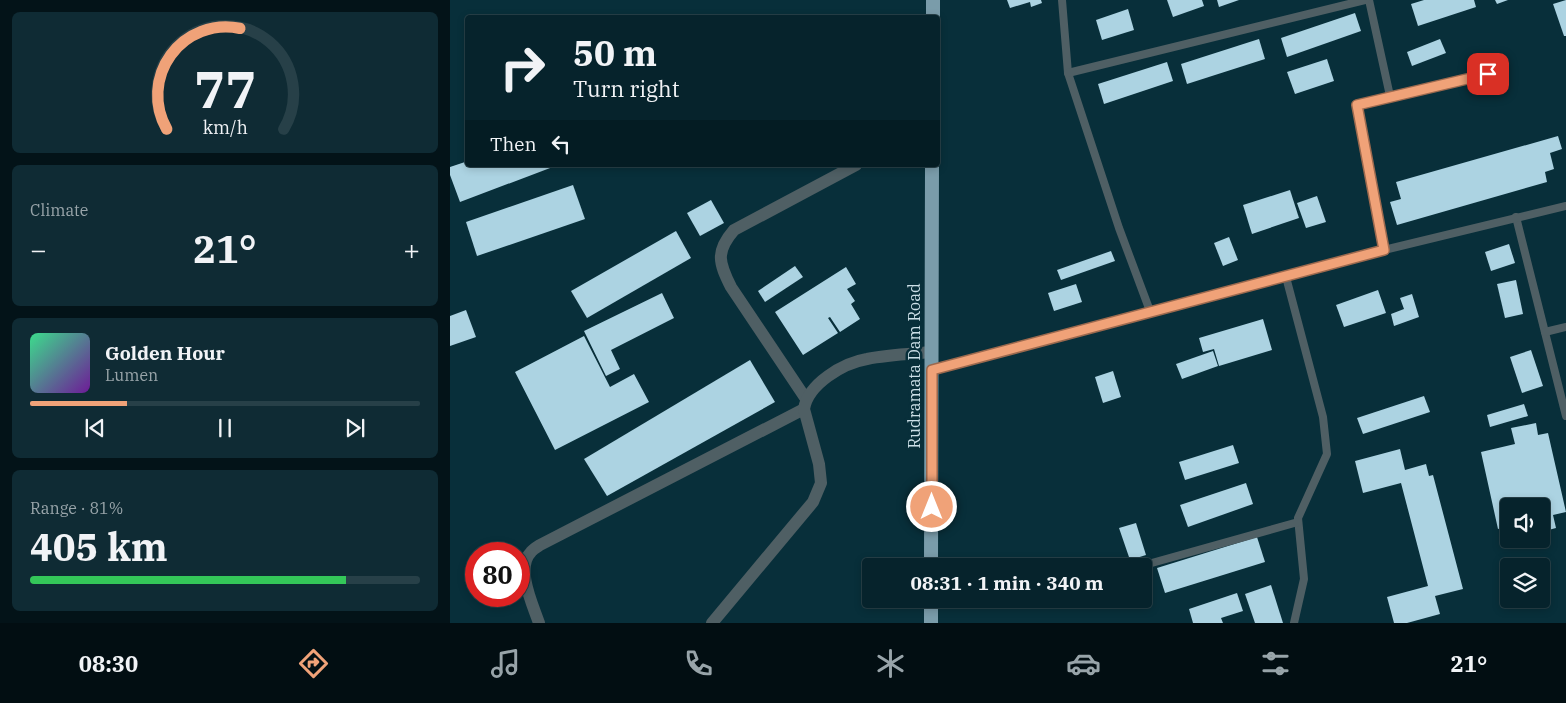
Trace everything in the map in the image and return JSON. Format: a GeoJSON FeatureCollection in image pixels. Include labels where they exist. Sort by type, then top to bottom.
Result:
{"type":"FeatureCollection","features":[{"type":"Feature","properties":{"kind":"highway"},"geometry":{"type":"LineString","coordinates":[[933,0],[933,15]]}},
{"type":"Feature","properties":{"kind":"highway","name":"Rudramata Dam Road"},"geometry":{"type":"LineString","coordinates":[[931,558],[932,167]]}},
{"type":"Feature","properties":{"kind":"highway"},"geometry":{"type":"LineString","coordinates":[[931,608],[931,623]]}},
{"type":"Feature","properties":{"kind":"street"},"geometry":{"type":"LineString","coordinates":[[712,623],[813,502],[821,483],[819,464],[805,404],[731,288],[721,268],[720,254],[725,241],[734,230],[852,167]]}},
{"type":"Feature","properties":{"kind":"street"},"geometry":{"type":"LineString","coordinates":[[539,623],[524,573],[530,552],[805,404],[816,385],[840,370],[865,359],[932,352]]}},
{"type":"Feature","properties":{"kind":"lane"},"geometry":{"type":"LineString","coordinates":[[1062,0],[1068,73],[1119,228],[1150,311]]}},
{"type":"Feature","properties":{"kind":"lane"},"geometry":{"type":"LineString","coordinates":[[1068,73],[1365,0]]}},
{"type":"Feature","properties":{"kind":"lane"},"geometry":{"type":"LineString","coordinates":[[1370,0],[1390,96]]}},
{"type":"Feature","properties":{"kind":"lane"},"geometry":{"type":"LineString","coordinates":[[1384,250],[1357,105],[1488,74]]}},
{"type":"Feature","properties":{"kind":"lane"},"geometry":{"type":"LineString","coordinates":[[932,370],[1384,250],[1566,206]]}},
{"type":"Feature","properties":{"kind":"lane"},"geometry":{"type":"LineString","coordinates":[[1516,217],[1566,416]]}},
{"type":"Feature","properties":{"kind":"lane"},"geometry":{"type":"LineString","coordinates":[[1286,277],[1323,417],[1327,454],[1298,518],[1304,579],[1294,623]]}},
{"type":"Feature","properties":{"kind":"lane"},"geometry":{"type":"LineString","coordinates":[[1545,332],[1566,327]]}},
{"type":"Feature","properties":{"kind":"lane"},"geometry":{"type":"LineString","coordinates":[[1152,563],[1298,522]]}},
{"type":"Feature","properties":{"kind":"building"},"geometry":{"type":"Polygon","coordinates":[[[1007,0],[1041,0],[1042,3],[1031,7],[1030,2],[1010,8],[1007,0]]]}},
{"type":"Feature","properties":{"kind":"building"},"geometry":{"type":"Polygon","coordinates":[[[1167,0],[1202,0],[1204,6],[1173,17],[1167,0]]]}},
{"type":"Feature","properties":{"kind":"building"},"geometry":{"type":"Polygon","coordinates":[[[1217,0],[1239,0],[1219,7],[1217,0]]]}},
{"type":"Feature","properties":{"kind":"building"},"geometry":{"type":"Polygon","coordinates":[[[1424,0],[1474,0],[1476,7],[1418,26],[1411,4],[1424,0]]]}},
{"type":"Feature","properties":{"kind":"building"},"geometry":{"type":"Polygon","coordinates":[[[1495,0],[1508,0],[1497,4],[1495,0]]]}},
{"type":"Feature","properties":{"kind":"building"},"geometry":{"type":"Polygon","coordinates":[[[1566,0],[1566,36],[1564,36],[1553,4],[1566,0]]]}},
{"type":"Feature","properties":{"kind":"building"},"geometry":{"type":"Polygon","coordinates":[[[1128,9],[1134,30],[1102,40],[1096,20],[1128,9]]]}},
{"type":"Feature","properties":{"kind":"building"},"geometry":{"type":"Polygon","coordinates":[[[1355,13],[1361,31],[1287,57],[1281,38],[1355,13]]]}},
{"type":"Feature","properties":{"kind":"building"},"geometry":{"type":"Polygon","coordinates":[[[1259,39],[1265,59],[1187,84],[1181,64],[1259,39]]]}},
{"type":"Feature","properties":{"kind":"building"},"geometry":{"type":"Polygon","coordinates":[[[1440,39],[1446,53],[1412,66],[1407,52],[1440,39]]]}},
{"type":"Feature","properties":{"kind":"building"},"geometry":{"type":"Polygon","coordinates":[[[1327,59],[1334,81],[1295,94],[1287,72],[1327,59]]]}},
{"type":"Feature","properties":{"kind":"building"},"geometry":{"type":"Polygon","coordinates":[[[1167,62],[1173,81],[1104,104],[1098,84],[1167,62]]]}},
{"type":"Feature","properties":{"kind":"building"},"geometry":{"type":"Polygon","coordinates":[[[1558,136],[1562,149],[1550,153],[1554,169],[1545,172],[1547,182],[1397,225],[1390,202],[1401,199],[1396,182],[1558,136]]]}},
{"type":"Feature","properties":{"kind":"building"},"geometry":{"type":"Polygon","coordinates":[[[465,162],[465,167],[553,167],[460,202],[450,175],[450,167],[465,162]]]}},
{"type":"Feature","properties":{"kind":"building"},"geometry":{"type":"Polygon","coordinates":[[[573,185],[585,219],[477,256],[466,222],[573,185]]]}},
{"type":"Feature","properties":{"kind":"building"},"geometry":{"type":"Polygon","coordinates":[[[1290,190],[1299,218],[1252,234],[1243,205],[1290,190]]]}},
{"type":"Feature","properties":{"kind":"building"},"geometry":{"type":"Polygon","coordinates":[[[1317,196],[1326,222],[1306,228],[1297,203],[1317,196]]]}},
{"type":"Feature","properties":{"kind":"building"},"geometry":{"type":"Polygon","coordinates":[[[711,200],[724,223],[700,236],[687,213],[711,200]]]}},
{"type":"Feature","properties":{"kind":"building"},"geometry":{"type":"Polygon","coordinates":[[[676,231],[691,258],[587,318],[571,291],[676,231]]]}},
{"type":"Feature","properties":{"kind":"building"},"geometry":{"type":"Polygon","coordinates":[[[1229,237],[1238,260],[1223,266],[1214,243],[1229,237]]]}},
{"type":"Feature","properties":{"kind":"building"},"geometry":{"type":"Polygon","coordinates":[[[1509,244],[1515,263],[1491,271],[1485,252],[1509,244]]]}},
{"type":"Feature","properties":{"kind":"building"},"geometry":{"type":"Polygon","coordinates":[[[1111,251],[1115,261],[1061,280],[1057,270],[1111,251]]]}},
{"type":"Feature","properties":{"kind":"building"},"geometry":{"type":"Polygon","coordinates":[[[795,266],[803,277],[765,302],[758,291],[795,266]]]}},
{"type":"Feature","properties":{"kind":"building"},"geometry":{"type":"Polygon","coordinates":[[[846,267],[856,284],[847,289],[855,301],[851,304],[860,319],[840,332],[830,317],[828,318],[838,333],[803,355],[775,312],[846,267]]]}},
{"type":"Feature","properties":{"kind":"building"},"geometry":{"type":"Polygon","coordinates":[[[1516,280],[1523,314],[1505,318],[1497,284],[1516,280]]]}},
{"type":"Feature","properties":{"kind":"building"},"geometry":{"type":"Polygon","coordinates":[[[1076,284],[1082,302],[1054,311],[1048,293],[1076,284]]]}},
{"type":"Feature","properties":{"kind":"building"},"geometry":{"type":"Polygon","coordinates":[[[1378,290],[1386,313],[1344,327],[1336,305],[1378,290]]]}},
{"type":"Feature","properties":{"kind":"building"},"geometry":{"type":"Polygon","coordinates":[[[662,293],[674,318],[611,350],[620,369],[606,376],[584,331],[662,293]]]}},
{"type":"Feature","properties":{"kind":"building"},"geometry":{"type":"Polygon","coordinates":[[[1412,294],[1419,317],[1394,326],[1391,314],[1404,309],[1400,298],[1412,294]]]}},
{"type":"Feature","properties":{"kind":"building"},"geometry":{"type":"Polygon","coordinates":[[[466,310],[476,337],[450,346],[450,316],[466,310]]]}},
{"type":"Feature","properties":{"kind":"building"},"geometry":{"type":"Polygon","coordinates":[[[1263,319],[1272,350],[1219,366],[1214,349],[1203,352],[1199,338],[1263,319]]]}},
{"type":"Feature","properties":{"kind":"building"},"geometry":{"type":"Polygon","coordinates":[[[584,336],[610,387],[634,374],[649,402],[555,450],[515,372],[584,336]]]}},
{"type":"Feature","properties":{"kind":"building"},"geometry":{"type":"Polygon","coordinates":[[[1531,350],[1543,386],[1522,393],[1510,357],[1531,350]]]}},
{"type":"Feature","properties":{"kind":"building"},"geometry":{"type":"Polygon","coordinates":[[[1213,351],[1218,366],[1182,379],[1176,364],[1213,351]]]}},
{"type":"Feature","properties":{"kind":"building"},"geometry":{"type":"Polygon","coordinates":[[[750,360],[775,402],[607,496],[584,459],[750,360]]]}},
{"type":"Feature","properties":{"kind":"building"},"geometry":{"type":"Polygon","coordinates":[[[1113,371],[1121,397],[1103,403],[1095,377],[1113,371]]]}},
{"type":"Feature","properties":{"kind":"building"},"geometry":{"type":"Polygon","coordinates":[[[1424,396],[1430,412],[1363,434],[1357,418],[1424,396]]]}},
{"type":"Feature","properties":{"kind":"building"},"geometry":{"type":"Polygon","coordinates":[[[1524,404],[1528,416],[1490,427],[1487,415],[1524,404]]]}},
{"type":"Feature","properties":{"kind":"building"},"geometry":{"type":"Polygon","coordinates":[[[1536,423],[1538,435],[1548,433],[1566,512],[1553,515],[1556,528],[1550,530],[1550,498],[1500,498],[1500,528],[1498,529],[1481,452],[1515,444],[1511,428],[1536,423]]]}},
{"type":"Feature","properties":{"kind":"building"},"geometry":{"type":"Polygon","coordinates":[[[1233,445],[1239,463],[1185,480],[1179,462],[1233,445]]]}},
{"type":"Feature","properties":{"kind":"building"},"geometry":{"type":"Polygon","coordinates":[[[1400,449],[1405,470],[1426,464],[1429,476],[1433,475],[1463,589],[1435,596],[1440,614],[1407,623],[1394,623],[1387,597],[1428,586],[1401,483],[1363,493],[1355,461],[1400,449]]]}},
{"type":"Feature","properties":{"kind":"building"},"geometry":{"type":"Polygon","coordinates":[[[1246,483],[1253,504],[1188,527],[1180,505],[1246,483]]]}},
{"type":"Feature","properties":{"kind":"building"},"geometry":{"type":"Polygon","coordinates":[[[1136,523],[1146,555],[1129,558],[1119,528],[1136,523]]]}},
{"type":"Feature","properties":{"kind":"building"},"geometry":{"type":"Polygon","coordinates":[[[1257,537],[1265,562],[1165,593],[1157,568],[1257,537]]]}},
{"type":"Feature","properties":{"kind":"building"},"geometry":{"type":"Polygon","coordinates":[[[1271,585],[1283,623],[1255,623],[1245,594],[1271,585]]]}},
{"type":"Feature","properties":{"kind":"building"},"geometry":{"type":"Polygon","coordinates":[[[1237,593],[1243,611],[1221,618],[1223,623],[1193,623],[1189,609],[1237,593]]]}},
{"type":"Feature","properties":{"kind":"route"},"geometry":{"type":"LineString","coordinates":[[932,507],[932,370],[1384,250],[1357,105],[1488,74]]}}]}
